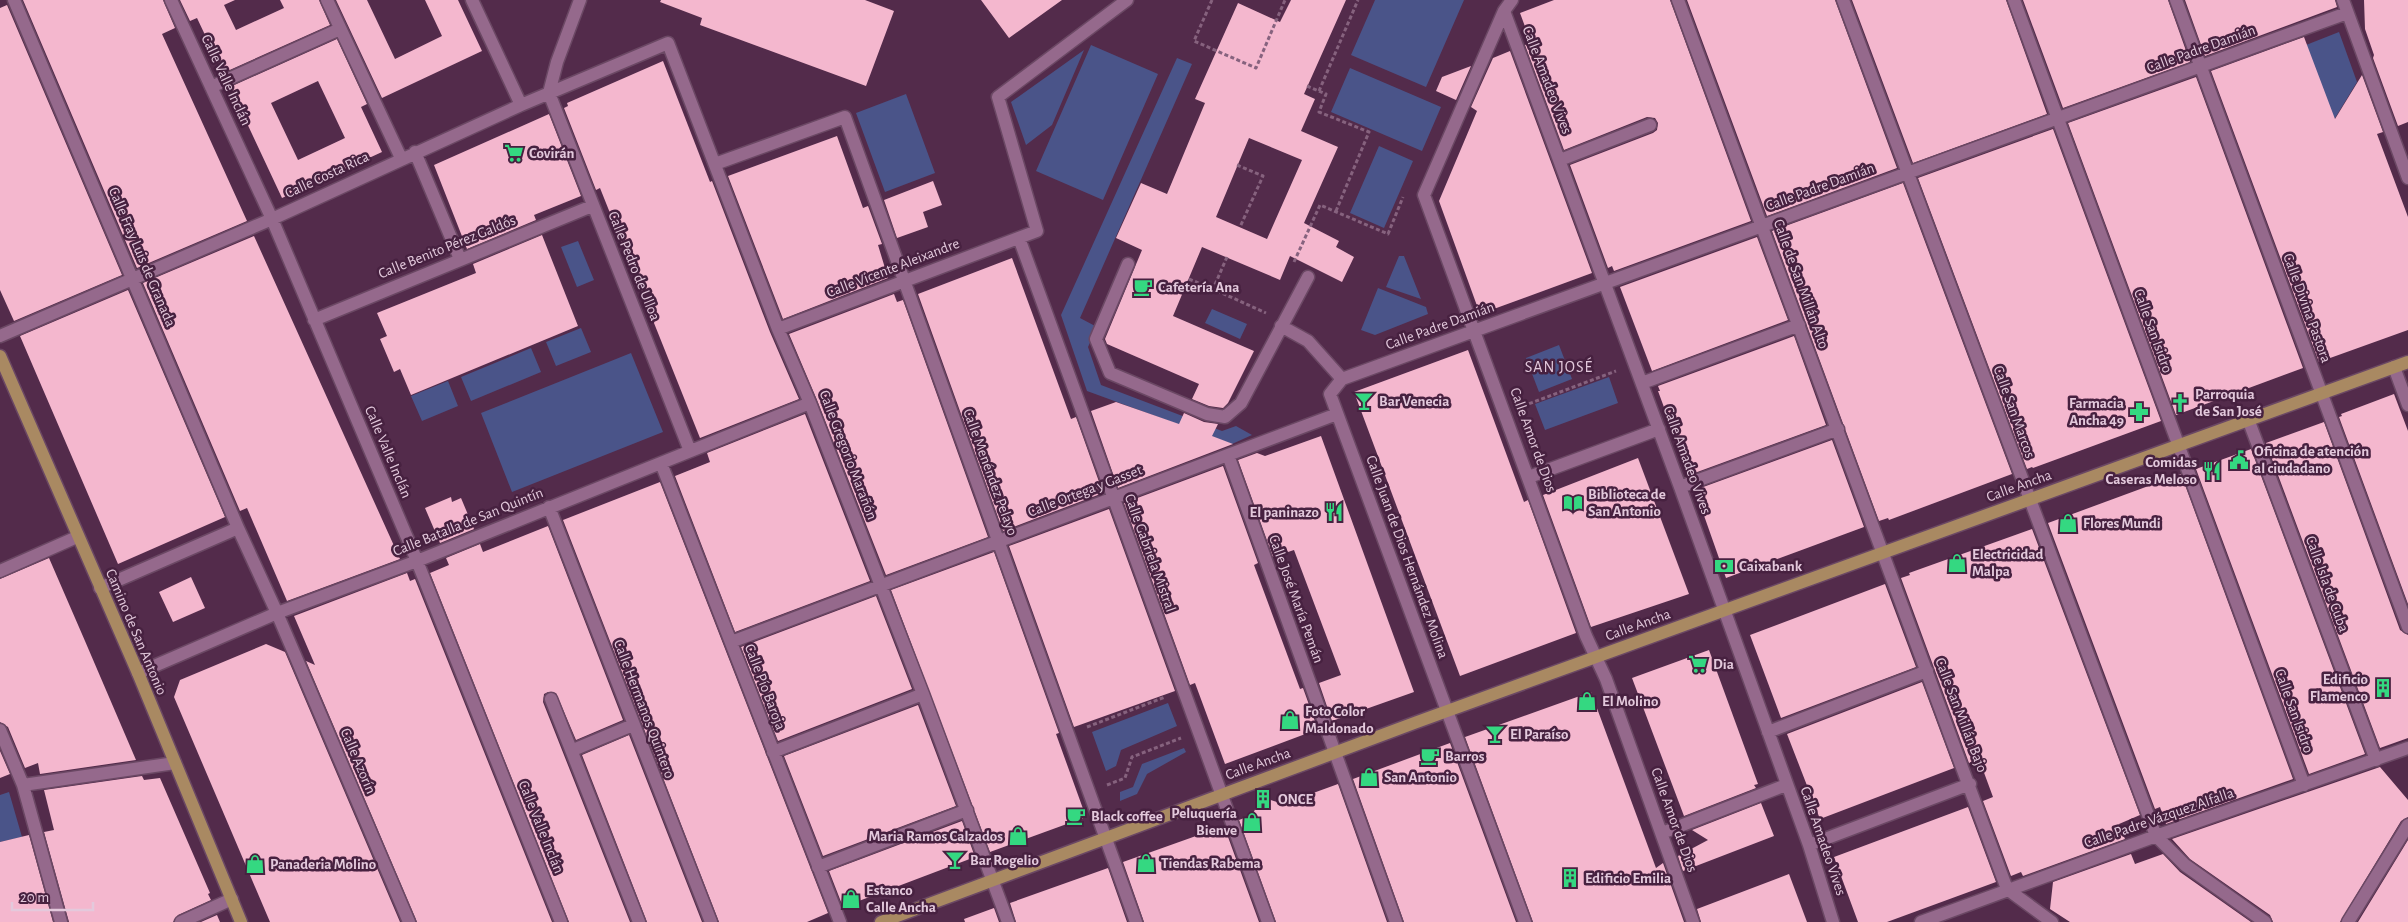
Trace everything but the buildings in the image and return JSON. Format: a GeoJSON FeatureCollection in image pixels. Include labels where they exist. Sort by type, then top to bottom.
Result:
{"type":"FeatureCollection","features":[{"type":"Feature","properties":{"kind":"main road","name":"Camino de San Antonio"},"geometry":{"type":"LineString","coordinates":[[0,356],[138,673],[241,922]]}},
{"type":"Feature","properties":{"kind":"main road","name":"Calle Ancha"},"geometry":{"type":"LineString","coordinates":[[881,922],[1334,753],[2408,362]]}},
{"type":"Feature","properties":{"kind":"street","name":"Calle Fray Luis de Granada"},"geometry":{"type":"LineString","coordinates":[[14,0],[134,278],[238,528],[277,613]]}},
{"type":"Feature","properties":{"kind":"street","name":"Calle Valle Inclán"},"geometry":{"type":"LineString","coordinates":[[171,0],[272,219],[417,561],[561,922]]}},
{"type":"Feature","properties":{"kind":"street"},"geometry":{"type":"LineString","coordinates":[[327,0],[401,158]]}},
{"type":"Feature","properties":{"kind":"street"},"geometry":{"type":"LineString","coordinates":[[472,0],[521,105]]}},
{"type":"Feature","properties":{"kind":"street"},"geometry":{"type":"LineString","coordinates":[[549,93],[556,62],[580,0]]}},
{"type":"Feature","properties":{"kind":"street","name":"Calle Vicente Aleixandre"},"geometry":{"type":"LineString","coordinates":[[778,329],[1037,231],[998,97],[1127,0]]}},
{"type":"Feature","properties":{"kind":"street"},"geometry":{"type":"LineString","coordinates":[[1504,11],[1512,0]]}},
{"type":"Feature","properties":{"kind":"street","name":"Calle de San Millán Alto"},"geometry":{"type":"LineString","coordinates":[[1678,0],[1883,552]]}},
{"type":"Feature","properties":{"kind":"street","name":"Calle San Marcos"},"geometry":{"type":"LineString","coordinates":[[1843,0],[2156,836]]}},
{"type":"Feature","properties":{"kind":"street","name":"Calle San Isidro"},"geometry":{"type":"LineString","coordinates":[[2014,0],[2304,785]]}},
{"type":"Feature","properties":{"kind":"street","name":"Calle Divina Pastora"},"geometry":{"type":"LineString","coordinates":[[2176,0],[2408,628]]}},
{"type":"Feature","properties":{"kind":"street"},"geometry":{"type":"LineString","coordinates":[[2343,0],[2408,178]]}},
{"type":"Feature","properties":{"kind":"street","name":"Calle Amadeo Vives"},"geometry":{"type":"LineString","coordinates":[[1504,11],[1642,383],[1809,845],[1833,922]]}},
{"type":"Feature","properties":{"kind":"street","name":"Calle Amor de Dios"},"geometry":{"type":"LineString","coordinates":[[1504,11],[1424,195],[1476,330],[1586,636],[1597,657],[1693,922]]}},
{"type":"Feature","properties":{"kind":"street","name":"Calle Padre Damián"},"geometry":{"type":"LineString","coordinates":[[1342,379],[2348,13]]}},
{"type":"Feature","properties":{"kind":"street"},"geometry":{"type":"LineString","coordinates":[[211,87],[340,29]]}},
{"type":"Feature","properties":{"kind":"street","name":"Calle Costa Rica"},"geometry":{"type":"LineString","coordinates":[[0,336],[272,219],[401,158],[521,105],[668,43]]}},
{"type":"Feature","properties":{"kind":"street","name":"Calle Gregorio Marañón"},"geometry":{"type":"LineString","coordinates":[[668,43],[778,329],[810,403],[882,587],[1008,922]]}},
{"type":"Feature","properties":{"kind":"street","name":"Calle Pedro de Ulloa"},"geometry":{"type":"LineString","coordinates":[[549,93],[690,451]]}},
{"type":"Feature","properties":{"kind":"street","name":"Calle Menéndez Pelayo"},"geometry":{"type":"LineString","coordinates":[[715,164],[845,117],[1136,922]]}},
{"type":"Feature","properties":{"kind":"street"},"geometry":{"type":"LineString","coordinates":[[1560,160],[1650,126]]}},
{"type":"Feature","properties":{"kind":"street"},"geometry":{"type":"LineString","coordinates":[[415,152],[460,259]]}},
{"type":"Feature","properties":{"kind":"street","name":"Calle Benito Pérez Galdós"},"geometry":{"type":"LineString","coordinates":[[314,320],[592,206]]}},
{"type":"Feature","properties":{"kind":"street","name":"Calle Gabriela Mistral"},"geometry":{"type":"LineString","coordinates":[[1019,238],[1112,498],[1268,922]]}},
{"type":"Feature","properties":{"kind":"street"},"geometry":{"type":"LineString","coordinates":[[1128,264],[1096,339],[1110,373],[1207,414],[1225,417],[1241,403],[1308,277]]}},
{"type":"Feature","properties":{"kind":"street"},"geometry":{"type":"LineString","coordinates":[[1642,383],[1799,325]]}},
{"type":"Feature","properties":{"kind":"street"},"geometry":{"type":"LineString","coordinates":[[1281,326],[1308,341],[1342,379],[1330,394],[1338,414]]}},
{"type":"Feature","properties":{"kind":"street"},"geometry":{"type":"LineString","coordinates":[[2394,367],[2408,405]]}},
{"type":"Feature","properties":{"kind":"street","name":"Calle Batalla de San Quintín"},"geometry":{"type":"LineString","coordinates":[[138,673],[277,613],[417,561],[810,403]]}},
{"type":"Feature","properties":{"kind":"street","name":"Calle Ortega y Gasset"},"geometry":{"type":"LineString","coordinates":[[731,642],[882,587],[998,541],[1338,414]]}},
{"type":"Feature","properties":{"kind":"street","name":"Calle Juan de Dios Hernández Molina"},"geometry":{"type":"LineString","coordinates":[[1338,414],[1525,922]]}},
{"type":"Feature","properties":{"kind":"street","name":"Calle Isla de Cuba"},"geometry":{"type":"LineString","coordinates":[[2248,419],[2376,760]]}},
{"type":"Feature","properties":{"kind":"street"},"geometry":{"type":"LineString","coordinates":[[1680,488],[1838,429]]}},
{"type":"Feature","properties":{"kind":"street"},"geometry":{"type":"LineString","coordinates":[[1529,478],[1659,430]]}},
{"type":"Feature","properties":{"kind":"street","name":"Calle José María Pemán"},"geometry":{"type":"LineString","coordinates":[[1228,455],[1396,922]]}},
{"type":"Feature","properties":{"kind":"street","name":"Calle Pío Baroja"},"geometry":{"type":"LineString","coordinates":[[661,462],[840,922]]}},
{"type":"Feature","properties":{"kind":"street","name":"Calle Hermanos Quintero"},"geometry":{"type":"LineString","coordinates":[[549,507],[707,921]]}},
{"type":"Feature","properties":{"kind":"street"},"geometry":{"type":"LineString","coordinates":[[100,588],[238,528]]}},
{"type":"Feature","properties":{"kind":"street"},"geometry":{"type":"LineString","coordinates":[[0,571],[78,537]]}},
{"type":"Feature","properties":{"kind":"street","name":"Calle San Millán Bajo"},"geometry":{"type":"LineString","coordinates":[[1883,552],[1970,784],[2007,890]]}},
{"type":"Feature","properties":{"kind":"street","name":"Calle Azorín"},"geometry":{"type":"LineString","coordinates":[[277,613],[409,922]]}},
{"type":"Feature","properties":{"kind":"street"},"geometry":{"type":"LineString","coordinates":[[1768,732],[1927,671]]}},
{"type":"Feature","properties":{"kind":"street"},"geometry":{"type":"LineString","coordinates":[[773,752],[923,694]]}},
{"type":"Feature","properties":{"kind":"street"},"geometry":{"type":"LineString","coordinates":[[551,699],[573,750],[639,922]]}},
{"type":"Feature","properties":{"kind":"street"},"geometry":{"type":"LineString","coordinates":[[573,750],[633,725]]}},
{"type":"Feature","properties":{"kind":"street"},"geometry":{"type":"LineString","coordinates":[[0,730],[24,785],[61,922]]}},
{"type":"Feature","properties":{"kind":"street","name":"Calle Padre Vázquez Alfalla"},"geometry":{"type":"LineString","coordinates":[[1921,922],[2156,836],[2408,748]]}},
{"type":"Feature","properties":{"kind":"street"},"geometry":{"type":"LineString","coordinates":[[24,785],[175,763]]}},
{"type":"Feature","properties":{"kind":"street"},"geometry":{"type":"LineString","coordinates":[[1809,845],[1970,784]]}},
{"type":"Feature","properties":{"kind":"street"},"geometry":{"type":"LineString","coordinates":[[1662,833],[1786,785]]}},
{"type":"Feature","properties":{"kind":"street"},"geometry":{"type":"LineString","coordinates":[[818,867],[967,810]]}},
{"type":"Feature","properties":{"kind":"street"},"geometry":{"type":"LineString","coordinates":[[2348,922],[2408,825]]}},
{"type":"Feature","properties":{"kind":"street"},"geometry":{"type":"LineString","coordinates":[[2156,836],[2185,865],[2265,922]]}},
{"type":"Feature","properties":{"kind":"street"},"geometry":{"type":"LineString","coordinates":[[2007,890],[2052,922]]}},
{"type":"Feature","properties":{"kind":"street"},"geometry":{"type":"LineString","coordinates":[[182,922],[232,899]]}},
{"type":"Feature","properties":{"kind":"path"},"geometry":{"type":"LineString","coordinates":[[1212,0],[1194,41],[1256,68],[1285,0]]}},
{"type":"Feature","properties":{"kind":"path"},"geometry":{"type":"LineString","coordinates":[[1319,92],[1358,0]]}},
{"type":"Feature","properties":{"kind":"path"},"geometry":{"type":"LineString","coordinates":[[1308,86],[1326,94],[1319,112],[1369,132],[1336,211]]}},
{"type":"Feature","properties":{"kind":"path"},"geometry":{"type":"LineString","coordinates":[[1237,165],[1263,176],[1240,228]]}},
{"type":"Feature","properties":{"kind":"path"},"geometry":{"type":"LineString","coordinates":[[1308,277],[1291,269],[1320,205],[1388,234],[1406,190]]}},
{"type":"Feature","properties":{"kind":"path"},"geometry":{"type":"LineString","coordinates":[[1213,288],[1227,257]]}},
{"type":"Feature","properties":{"kind":"path"},"geometry":{"type":"LineString","coordinates":[[1189,279],[1261,309],[1281,326]]}},
{"type":"Feature","properties":{"kind":"path"},"geometry":{"type":"LineString","coordinates":[[1505,412],[1608,374]]}},
{"type":"Feature","properties":{"kind":"path"},"geometry":{"type":"LineString","coordinates":[[1068,735],[1184,690]]}},
{"type":"Feature","properties":{"kind":"path"},"geometry":{"type":"LineString","coordinates":[[1088,793],[1125,778],[1132,757],[1199,732]]}},
{"type":"Feature","properties":{"kind":"shaded area"},"geometry":{"type":"Polygon","coordinates":[[[1375,0],[1464,0],[1426,87],[1351,55],[1375,0]]]}},
{"type":"Feature","properties":{"kind":"shaded area"},"geometry":{"type":"Polygon","coordinates":[[[2339,32],[2357,82],[2315,151],[2306,45],[2339,32]]]}},
{"type":"Feature","properties":{"kind":"shaded area"},"geometry":{"type":"Polygon","coordinates":[[[1091,45],[1158,74],[1103,200],[1036,171],[1091,45]]]}},
{"type":"Feature","properties":{"kind":"shaded area"},"geometry":{"type":"Polygon","coordinates":[[[1084,50],[1052,125],[1026,145],[1011,102],[1084,50]]]}},
{"type":"Feature","properties":{"kind":"shaded area"},"geometry":{"type":"Polygon","coordinates":[[[1177,58],[1192,64],[1080,318],[1097,327],[1088,347],[1101,385],[1222,431],[1236,426],[1252,435],[1232,444],[1087,391],[1061,315],[1177,58]]]}},
{"type":"Feature","properties":{"kind":"shaded area"},"geometry":{"type":"Polygon","coordinates":[[[1350,68],[1441,107],[1422,151],[1331,112],[1350,68]]]}},
{"type":"Feature","properties":{"kind":"shaded area"},"geometry":{"type":"Polygon","coordinates":[[[906,94],[935,173],[885,192],[856,113],[906,94]]]}},
{"type":"Feature","properties":{"kind":"shaded area"},"geometry":{"type":"Polygon","coordinates":[[[1379,146],[1413,161],[1384,228],[1350,213],[1379,146]]]}},
{"type":"Feature","properties":{"kind":"shaded area"},"geometry":{"type":"Polygon","coordinates":[[[578,241],[594,280],[577,287],[561,247],[578,241]]]}},
{"type":"Feature","properties":{"kind":"shaded area"},"geometry":{"type":"Polygon","coordinates":[[[1399,256],[1404,256],[1421,299],[1386,287],[1399,256]]]}},
{"type":"Feature","properties":{"kind":"shaded area"},"geometry":{"type":"Polygon","coordinates":[[[1378,288],[1426,307],[1428,314],[1375,335],[1361,330],[1378,288]]]}},
{"type":"Feature","properties":{"kind":"shaded area"},"geometry":{"type":"Polygon","coordinates":[[[1212,309],[1247,324],[1240,339],[1205,323],[1212,309]]]}},
{"type":"Feature","properties":{"kind":"shaded area"},"geometry":{"type":"Polygon","coordinates":[[[581,328],[591,352],[556,366],[546,342],[581,328]]]}},
{"type":"Feature","properties":{"kind":"shaded area"},"geometry":{"type":"Polygon","coordinates":[[[1559,345],[1572,379],[1539,392],[1526,358],[1559,345]]]}},
{"type":"Feature","properties":{"kind":"shaded area"},"geometry":{"type":"Polygon","coordinates":[[[531,348],[541,372],[471,401],[461,377],[531,348]]]}},
{"type":"Feature","properties":{"kind":"shaded area"},"geometry":{"type":"Polygon","coordinates":[[[631,353],[663,432],[512,492],[481,413],[631,353]]]}},
{"type":"Feature","properties":{"kind":"shaded area"},"geometry":{"type":"Polygon","coordinates":[[[1609,377],[1618,403],[1545,430],[1535,404],[1609,377]]]}},
{"type":"Feature","properties":{"kind":"shaded area"},"geometry":{"type":"Polygon","coordinates":[[[448,381],[458,406],[422,421],[411,396],[448,381]]]}},
{"type":"Feature","properties":{"kind":"shaded area"},"geometry":{"type":"Polygon","coordinates":[[[1168,703],[1177,726],[1121,750],[1116,766],[1106,771],[1092,732],[1168,703]]]}},
{"type":"Feature","properties":{"kind":"shaded area"},"geometry":{"type":"Polygon","coordinates":[[[1184,748],[1186,752],[1147,774],[1137,794],[1120,801],[1120,792],[1133,787],[1142,764],[1184,748]]]}},
{"type":"Feature","properties":{"kind":"shaded area"},"geometry":{"type":"Polygon","coordinates":[[[9,792],[22,837],[0,842],[0,795],[9,792]]]}},
{"type":"Feature","properties":{"kind":"place","name":"Covirán"},"geometry":{"type":"Point","coordinates":[514,153]}},
{"type":"Feature","properties":{"kind":"place","name":"Cafetería Ana"},"geometry":{"type":"Point","coordinates":[1143,287]}},
{"type":"Feature","properties":{"kind":"place","name":"Bar Venecia"},"geometry":{"type":"Point","coordinates":[1364,401]}},
{"type":"Feature","properties":{"kind":"place","name":"Parroquia de San José"},"geometry":{"type":"Point","coordinates":[2180,403]}},
{"type":"Feature","properties":{"kind":"place","name":"Farmacia Ancha 49"},"geometry":{"type":"Point","coordinates":[2139,412]}},
{"type":"Feature","properties":{"kind":"place","name":"Oficina de atención al ciudadano"},"geometry":{"type":"Point","coordinates":[2239,460]}},
{"type":"Feature","properties":{"kind":"place","name":"Comidas Caseras Meloso"},"geometry":{"type":"Point","coordinates":[2212,471]}},
{"type":"Feature","properties":{"kind":"place","name":"Biblioteca de San Antonio"},"geometry":{"type":"Point","coordinates":[1573,503]}},
{"type":"Feature","properties":{"kind":"place","name":"El paninazo"},"geometry":{"type":"Point","coordinates":[1334,512]}},
{"type":"Feature","properties":{"kind":"place","name":"Flores Mundi"},"geometry":{"type":"Point","coordinates":[2068,523]}},
{"type":"Feature","properties":{"kind":"place","name":"Electricidad Malpa"},"geometry":{"type":"Point","coordinates":[1957,563]}},
{"type":"Feature","properties":{"kind":"place","name":"Caixabank"},"geometry":{"type":"Point","coordinates":[1724,566]}},
{"type":"Feature","properties":{"kind":"place","name":"Dia"},"geometry":{"type":"Point","coordinates":[1698,664]}},
{"type":"Feature","properties":{"kind":"place","name":"Edificio Flamenco"},"geometry":{"type":"Point","coordinates":[2383,688]}},
{"type":"Feature","properties":{"kind":"place","name":"El Molino"},"geometry":{"type":"Point","coordinates":[1587,701]}},
{"type":"Feature","properties":{"kind":"place","name":"Foto Color Maldonado"},"geometry":{"type":"Point","coordinates":[1290,720]}},
{"type":"Feature","properties":{"kind":"place","name":"El Paraíso"},"geometry":{"type":"Point","coordinates":[1495,734]}},
{"type":"Feature","properties":{"kind":"place","name":"Barros"},"geometry":{"type":"Point","coordinates":[1430,756]}},
{"type":"Feature","properties":{"kind":"place","name":"San Antonio"},"geometry":{"type":"Point","coordinates":[1369,777]}},
{"type":"Feature","properties":{"kind":"place","name":"ONCE"},"geometry":{"type":"Point","coordinates":[1263,799]}},
{"type":"Feature","properties":{"kind":"place","name":"Black coffee"},"geometry":{"type":"Point","coordinates":[1076,816]}},
{"type":"Feature","properties":{"kind":"place","name":"Peluquería Bienve"},"geometry":{"type":"Point","coordinates":[1252,822]}},
{"type":"Feature","properties":{"kind":"place","name":"Maria Ramos Calzados"},"geometry":{"type":"Point","coordinates":[1018,836]}},
{"type":"Feature","properties":{"kind":"place","name":"Bar Rogelio"},"geometry":{"type":"Point","coordinates":[955,860]}},
{"type":"Feature","properties":{"kind":"place","name":"Tiendas Rabema"},"geometry":{"type":"Point","coordinates":[1146,863]}},
{"type":"Feature","properties":{"kind":"place","name":"Panaderia Molino"},"geometry":{"type":"Point","coordinates":[255,864]}},
{"type":"Feature","properties":{"kind":"place","name":"Edificio Emilia"},"geometry":{"type":"Point","coordinates":[1570,878]}},
{"type":"Feature","properties":{"kind":"place","name":"Estanco Calle Ancha"},"geometry":{"type":"Point","coordinates":[851,899]}},
{"type":"Feature","properties":{"kind":"district","name":"SAN JOSÉ"},"geometry":{"type":"Point","coordinates":[1559,367]}}]}
